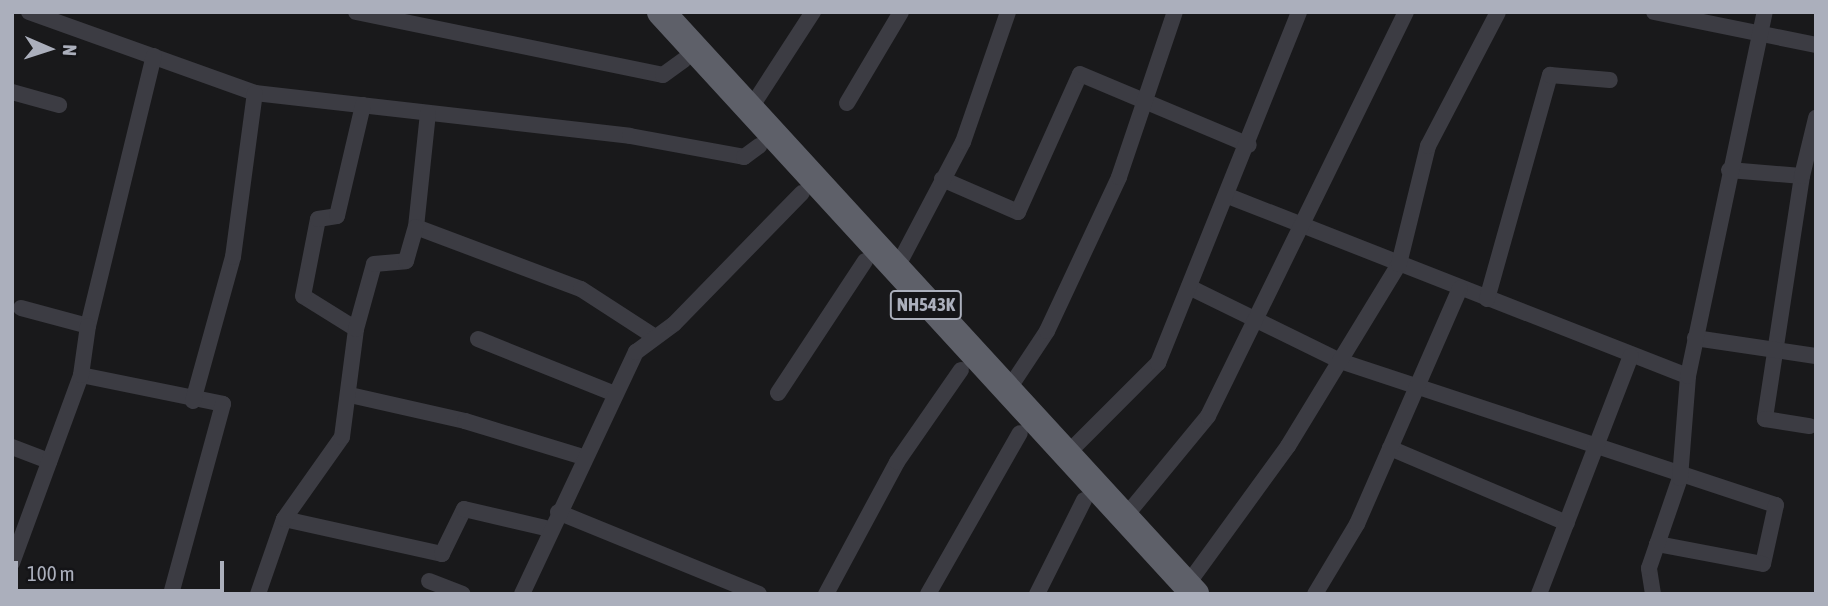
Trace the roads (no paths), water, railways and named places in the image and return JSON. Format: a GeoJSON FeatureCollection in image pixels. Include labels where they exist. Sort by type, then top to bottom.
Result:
{"type":"FeatureCollection","features":[{"type":"Feature","properties":{"kind":"highway","name":"NH543K"},"geometry":{"type":"LineString","coordinates":[[639,12],[750,110],[865,261],[961,370],[1020,433],[1059,461],[1124,519],[1184,592]]}},
{"type":"Feature","properties":{"kind":"highway","name":"NH543K"},"geometry":{"type":"LineString","coordinates":[[661,12],[689,55],[759,146],[808,188],[895,271],[1006,393],[1059,461],[1084,500],[1184,592]]}},
{"type":"Feature","properties":{"kind":"street"},"geometry":{"type":"LineString","coordinates":[[29,12],[255,93],[630,136],[744,157],[759,146]]}},
{"type":"Feature","properties":{"kind":"street"},"geometry":{"type":"LineString","coordinates":[[356,12],[663,75],[689,55]]}},
{"type":"Feature","properties":{"kind":"street"},"geometry":{"type":"LineString","coordinates":[[750,110],[813,12]]}},
{"type":"Feature","properties":{"kind":"street"},"geometry":{"type":"LineString","coordinates":[[847,103],[901,12]]}},
{"type":"Feature","properties":{"kind":"street"},"geometry":{"type":"LineString","coordinates":[[895,271],[962,142],[1008,12]]}},
{"type":"Feature","properties":{"kind":"street"},"geometry":{"type":"LineString","coordinates":[[1006,393],[1046,331],[1119,177],[1175,12]]}},
{"type":"Feature","properties":{"kind":"street"},"geometry":{"type":"LineString","coordinates":[[1059,461],[1158,363],[1249,145],[1299,12]]}},
{"type":"Feature","properties":{"kind":"street"},"geometry":{"type":"LineString","coordinates":[[1124,519],[1208,416],[1306,227],[1406,12]]}},
{"type":"Feature","properties":{"kind":"street"},"geometry":{"type":"LineString","coordinates":[[1184,592],[1340,361],[1399,264],[1427,146],[1498,12]]}},
{"type":"Feature","properties":{"kind":"street"},"geometry":{"type":"LineString","coordinates":[[1654,12],[1816,46]]}},
{"type":"Feature","properties":{"kind":"street"},"geometry":{"type":"LineString","coordinates":[[1653,594],[1649,568],[1680,478],[1688,376],[1729,170],[1765,12]]}},
{"type":"Feature","properties":{"kind":"street"},"geometry":{"type":"LineString","coordinates":[[12,563],[80,375],[88,326],[155,56]]}},
{"type":"Feature","properties":{"kind":"street"},"geometry":{"type":"LineString","coordinates":[[942,179],[1018,212],[1080,75],[1249,145]]}},
{"type":"Feature","properties":{"kind":"street"},"geometry":{"type":"LineString","coordinates":[[1487,299],[1550,75],[1610,80]]}},
{"type":"Feature","properties":{"kind":"street"},"geometry":{"type":"LineString","coordinates":[[12,92],[58,105]]}},
{"type":"Feature","properties":{"kind":"street"},"geometry":{"type":"LineString","coordinates":[[193,401],[233,257],[255,93]]}},
{"type":"Feature","properties":{"kind":"street"},"geometry":{"type":"LineString","coordinates":[[356,329],[303,296],[318,219],[337,216],[363,105]]}},
{"type":"Feature","properties":{"kind":"street"},"geometry":{"type":"LineString","coordinates":[[258,594],[284,519],[342,437],[356,329],[374,264],[406,261],[416,227],[428,113]]}},
{"type":"Feature","properties":{"kind":"street"},"geometry":{"type":"LineString","coordinates":[[1809,426],[1765,419],[1774,349],[1816,118]]}},
{"type":"Feature","properties":{"kind":"street"},"geometry":{"type":"LineString","coordinates":[[1729,170],[1806,182]]}},
{"type":"Feature","properties":{"kind":"street"},"geometry":{"type":"LineString","coordinates":[[522,594],[583,457],[615,394],[652,335],[674,324],[808,188]]}},
{"type":"Feature","properties":{"kind":"street"},"geometry":{"type":"LineString","coordinates":[[1228,196],[1631,356],[1688,376]]}},
{"type":"Feature","properties":{"kind":"street"},"geometry":{"type":"LineString","coordinates":[[416,227],[581,289],[652,335]]}},
{"type":"Feature","properties":{"kind":"street"},"geometry":{"type":"LineString","coordinates":[[778,393],[865,261]]}},
{"type":"Feature","properties":{"kind":"street"},"geometry":{"type":"LineString","coordinates":[[1189,287],[1340,361],[1680,478],[1776,505],[1763,564],[1657,544]]}},
{"type":"Feature","properties":{"kind":"street"},"geometry":{"type":"LineString","coordinates":[[1315,594],[1357,524],[1460,288]]}},
{"type":"Feature","properties":{"kind":"street"},"geometry":{"type":"LineString","coordinates":[[21,308],[88,326]]}},
{"type":"Feature","properties":{"kind":"street"},"geometry":{"type":"LineString","coordinates":[[1695,338],[1816,356]]}},
{"type":"Feature","properties":{"kind":"street"},"geometry":{"type":"LineString","coordinates":[[478,339],[615,394]]}},
{"type":"Feature","properties":{"kind":"street"},"geometry":{"type":"LineString","coordinates":[[1539,594],[1631,356]]}},
{"type":"Feature","properties":{"kind":"street"},"geometry":{"type":"LineString","coordinates":[[826,594],[897,462],[961,370]]}},
{"type":"Feature","properties":{"kind":"street"},"geometry":{"type":"LineString","coordinates":[[80,375],[193,401],[223,404],[171,594]]}},
{"type":"Feature","properties":{"kind":"street"},"geometry":{"type":"LineString","coordinates":[[349,395],[465,421],[583,457]]}},
{"type":"Feature","properties":{"kind":"street"},"geometry":{"type":"LineString","coordinates":[[928,594],[1020,433]]}},
{"type":"Feature","properties":{"kind":"street"},"geometry":{"type":"LineString","coordinates":[[12,447],[50,461]]}},
{"type":"Feature","properties":{"kind":"street"},"geometry":{"type":"LineString","coordinates":[[1390,448],[1567,523]]}},
{"type":"Feature","properties":{"kind":"street"},"geometry":{"type":"LineString","coordinates":[[1037,594],[1084,500]]}},
{"type":"Feature","properties":{"kind":"street"},"geometry":{"type":"LineString","coordinates":[[284,519],[442,554],[464,509],[550,529]]}},
{"type":"Feature","properties":{"kind":"street"},"geometry":{"type":"LineString","coordinates":[[558,512],[759,594]]}},
{"type":"Feature","properties":{"kind":"street"},"geometry":{"type":"LineString","coordinates":[[429,581],[463,594]]}}]}
